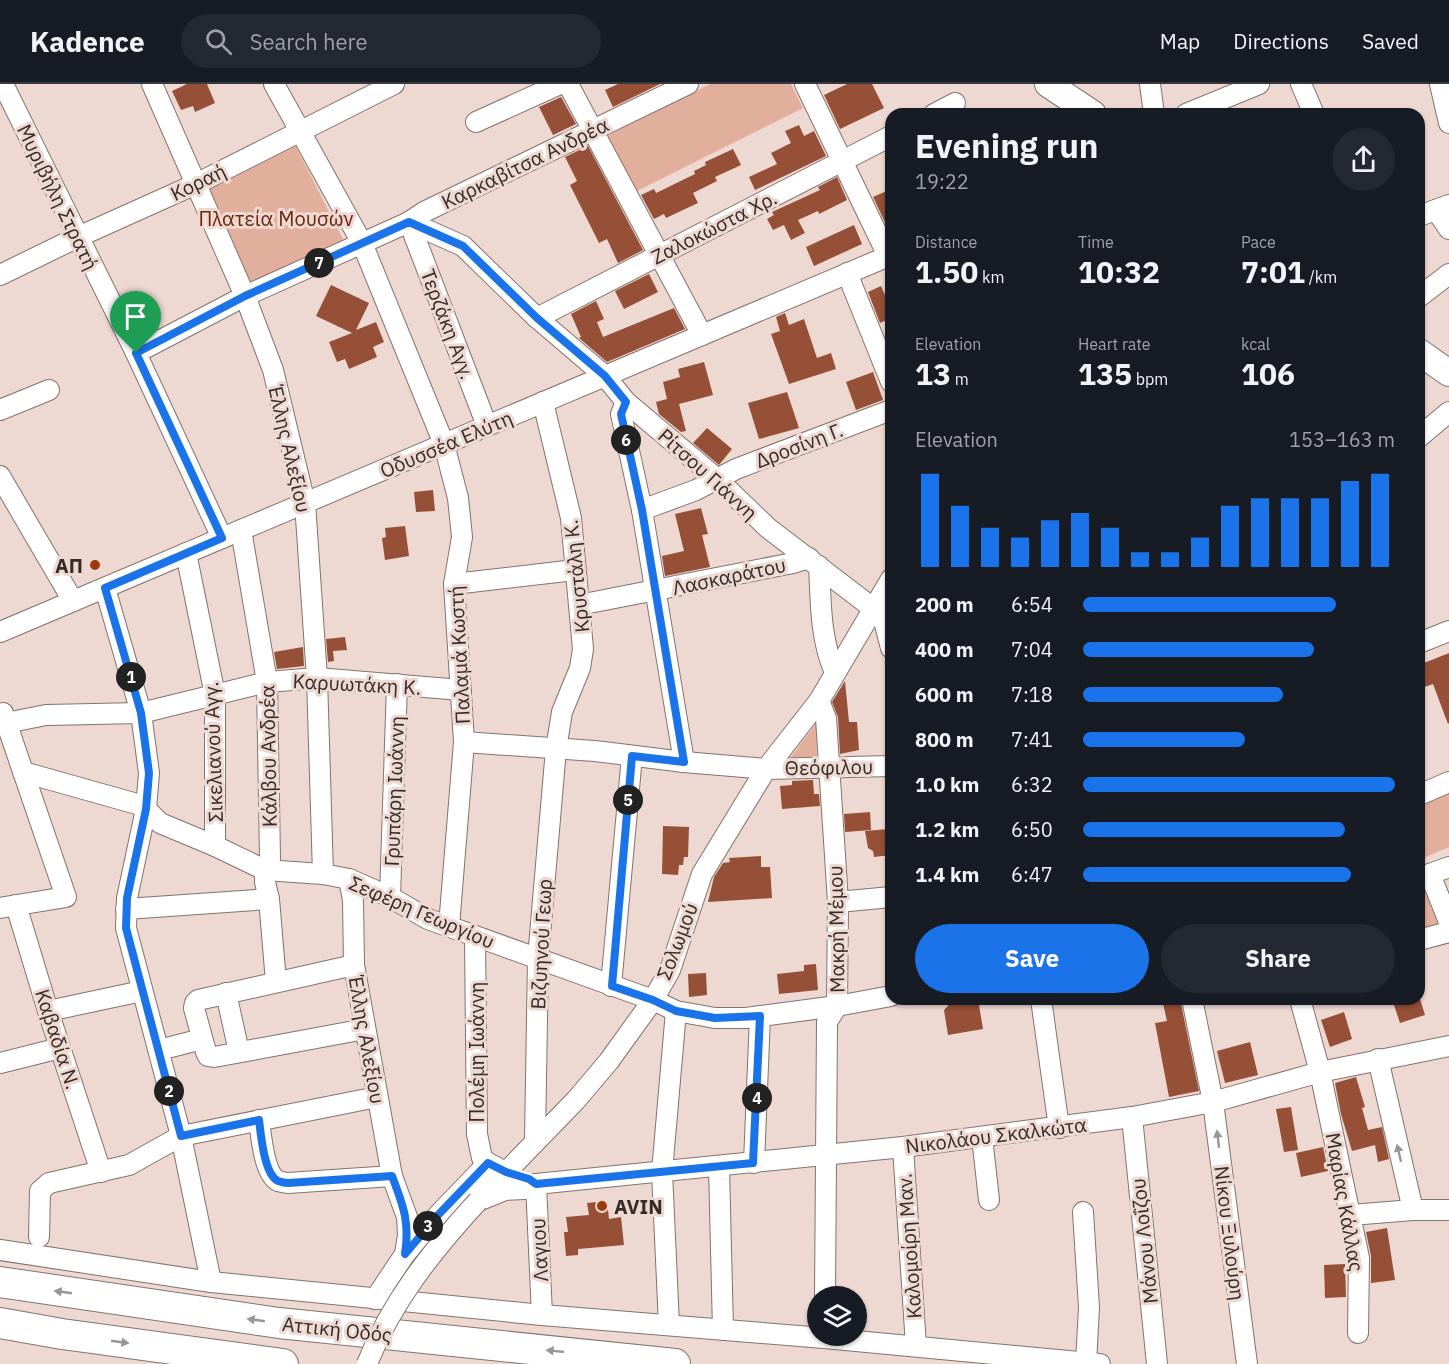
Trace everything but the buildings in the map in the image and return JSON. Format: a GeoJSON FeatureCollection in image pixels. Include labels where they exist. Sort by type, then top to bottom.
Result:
{"type":"FeatureCollection","features":[{"type":"Feature","properties":{"kind":"highway","name":"Αττική Οδός"},"geometry":{"type":"LineString","coordinates":[[0,1282],[279,1323],[675,1364]]}},
{"type":"Feature","properties":{"kind":"highway","name":"Αττική Οδός"},"geometry":{"type":"LineString","coordinates":[[0,1323],[62,1334],[283,1364]]}},
{"type":"Feature","properties":{"kind":"main road"},"geometry":{"type":"LineString","coordinates":[[1048,84],[1083,108]]}},
{"type":"Feature","properties":{"kind":"main road"},"geometry":{"type":"LineString","coordinates":[[1425,356],[1449,373]]}},
{"type":"Feature","properties":{"kind":"street","name":"Μυριβήλη Στρατή"},"geometry":{"type":"LineString","coordinates":[[3,84],[136,353],[222,538]]}},
{"type":"Feature","properties":{"kind":"street","name":"Έλλης Αλεξίου"},"geometry":{"type":"LineString","coordinates":[[152,84],[245,296],[273,370],[305,503],[317,678],[323,874]]}},
{"type":"Feature","properties":{"kind":"street","name":"Παλαμά Κωστή"},"geometry":{"type":"LineString","coordinates":[[274,84],[362,243],[444,444],[458,498],[462,537],[454,584],[464,742],[449,926]]}},
{"type":"Feature","properties":{"kind":"street","name":"Κοραή"},"geometry":{"type":"LineString","coordinates":[[0,275],[196,184],[394,84]]}},
{"type":"Feature","properties":{"kind":"street"},"geometry":{"type":"LineString","coordinates":[[476,122],[560,84]]}},
{"type":"Feature","properties":{"kind":"street"},"geometry":{"type":"LineString","coordinates":[[568,84],[702,335]]}},
{"type":"Feature","properties":{"kind":"street","name":"Καρκαβίτσα Ανδρέα"},"geometry":{"type":"LineString","coordinates":[[136,353],[245,296],[409,222],[424,212],[688,84]]}},
{"type":"Feature","properties":{"kind":"street"},"geometry":{"type":"LineString","coordinates":[[805,84],[885,247]]}},
{"type":"Feature","properties":{"kind":"street"},"geometry":{"type":"LineString","coordinates":[[1150,84],[1153,108]]}},
{"type":"Feature","properties":{"kind":"street"},"geometry":{"type":"LineString","coordinates":[[1201,108],[1259,84]]}},
{"type":"Feature","properties":{"kind":"street"},"geometry":{"type":"LineString","coordinates":[[1301,84],[1311,108]]}},
{"type":"Feature","properties":{"kind":"street"},"geometry":{"type":"LineString","coordinates":[[1440,84],[1449,123]]}},
{"type":"Feature","properties":{"kind":"street"},"geometry":{"type":"LineString","coordinates":[[945,108],[955,103]]}},
{"type":"Feature","properties":{"kind":"street","name":"Ζαλοκώστα Χρ."},"geometry":{"type":"LineString","coordinates":[[537,318],[885,139]]}},
{"type":"Feature","properties":{"kind":"street"},"geometry":{"type":"LineString","coordinates":[[1435,210],[1449,229]]}},
{"type":"Feature","properties":{"kind":"street","name":"Ρίτσου Γιάννη"},"geometry":{"type":"LineString","coordinates":[[409,222],[463,246],[537,318],[605,376],[626,402],[717,479],[768,528],[814,562],[882,605]]}},
{"type":"Feature","properties":{"kind":"street","name":"Τερζάκη Αγγ."},"geometry":{"type":"LineString","coordinates":[[409,222],[487,426]]}},
{"type":"Feature","properties":{"kind":"street","name":"Οδυσσέα Ελύτη"},"geometry":{"type":"LineString","coordinates":[[0,632],[116,580],[186,554],[885,257]]}},
{"type":"Feature","properties":{"kind":"street"},"geometry":{"type":"LineString","coordinates":[[847,273],[885,367]]}},
{"type":"Feature","properties":{"kind":"street"},"geometry":{"type":"LineString","coordinates":[[1425,292],[1449,274]]}},
{"type":"Feature","properties":{"kind":"street"},"geometry":{"type":"LineString","coordinates":[[0,410],[48,390]]}},
{"type":"Feature","properties":{"kind":"street","name":"Κρυστάλη Κ."},"geometry":{"type":"LineString","coordinates":[[543,402],[571,518],[583,649],[580,668],[562,712],[556,749]]}},
{"type":"Feature","properties":{"kind":"street"},"geometry":{"type":"LineString","coordinates":[[626,402],[621,414],[642,510],[684,762]]}},
{"type":"Feature","properties":{"kind":"street"},"geometry":{"type":"LineString","coordinates":[[1425,432],[1449,412]]}},
{"type":"Feature","properties":{"kind":"street","name":"Δροσίνη Γ."},"geometry":{"type":"LineString","coordinates":[[642,510],[696,490],[736,469],[885,413]]}},
{"type":"Feature","properties":{"kind":"street"},"geometry":{"type":"LineString","coordinates":[[0,476],[81,595]]}},
{"type":"Feature","properties":{"kind":"street","name":"Κάλβου Ανδρέα"},"geometry":{"type":"LineString","coordinates":[[242,530],[267,682],[270,859],[265,870],[265,882],[269,899],[276,982]]}},
{"type":"Feature","properties":{"kind":"street","name":"Σικελιανού Αγγ."},"geometry":{"type":"LineString","coordinates":[[186,554],[215,695],[215,846]]}},
{"type":"Feature","properties":{"kind":"street"},"geometry":{"type":"LineString","coordinates":[[814,562],[827,655],[835,673]]}},
{"type":"Feature","properties":{"kind":"street","name":"Λασκαράτου"},"geometry":{"type":"LineString","coordinates":[[579,605],[814,562]]}},
{"type":"Feature","properties":{"kind":"street"},"geometry":{"type":"LineString","coordinates":[[454,584],[575,570]]}},
{"type":"Feature","properties":{"kind":"street"},"geometry":{"type":"LineString","coordinates":[[116,580],[141,713],[149,773],[146,809],[126,909],[126,928],[181,1136],[211,1282]]}},
{"type":"Feature","properties":{"kind":"street"},"geometry":{"type":"LineString","coordinates":[[882,605],[885,625]]}},
{"type":"Feature","properties":{"kind":"street","name":"Σολωμού"},"geometry":{"type":"LineString","coordinates":[[367,1364],[377,1339],[413,1279],[443,1240],[478,1202],[497,1168],[535,1140],[576,1100],[653,1000],[670,969],[702,874],[766,768],[819,700],[882,605]]}},
{"type":"Feature","properties":{"kind":"street"},"geometry":{"type":"LineString","coordinates":[[1425,641],[1449,631]]}},
{"type":"Feature","properties":{"kind":"street","name":"Καρυωτάκη Κ."},"geometry":{"type":"LineString","coordinates":[[23,772],[4,718],[141,713],[267,682],[317,678],[461,690]]}},
{"type":"Feature","properties":{"kind":"street","name":"Γρυπάρη Ιωάννη"},"geometry":{"type":"LineString","coordinates":[[390,897],[397,684]]}},
{"type":"Feature","properties":{"kind":"street","name":"Μακρή Μέμου"},"geometry":{"type":"LineString","coordinates":[[819,700],[826,718],[838,902],[837,1006],[826,1022],[825,1286]]}},
{"type":"Feature","properties":{"kind":"street","name":"Θεόφιλου"},"geometry":{"type":"LineString","coordinates":[[464,742],[766,768],[885,766]]}},
{"type":"Feature","properties":{"kind":"street","name":"Βιζυηνού Γεωρ"},"geometry":{"type":"LineString","coordinates":[[535,1140],[538,958],[556,749]]}},
{"type":"Feature","properties":{"kind":"street"},"geometry":{"type":"LineString","coordinates":[[612,986],[632,756]]}},
{"type":"Feature","properties":{"kind":"street"},"geometry":{"type":"LineString","coordinates":[[8,907],[66,897],[23,772]]}},
{"type":"Feature","properties":{"kind":"street","name":"Σεφέρη Γεωργίου"},"geometry":{"type":"LineString","coordinates":[[23,772],[137,804],[146,809],[160,823],[265,870],[323,874],[349,879],[390,897],[428,919],[653,1000],[676,1011],[715,1018],[760,1016],[885,997]]}},
{"type":"Feature","properties":{"kind":"street"},"geometry":{"type":"LineString","coordinates":[[1425,792],[1449,782]]}},
{"type":"Feature","properties":{"kind":"street"},"geometry":{"type":"LineString","coordinates":[[1449,867],[1425,876],[1449,922]]}},
{"type":"Feature","properties":{"kind":"street","name":"Έλλης Αλεξίου"},"geometry":{"type":"LineString","coordinates":[[349,879],[353,900],[354,965],[392,1176],[401,1199],[407,1226],[405,1254]]}},
{"type":"Feature","properties":{"kind":"street"},"geometry":{"type":"LineString","coordinates":[[838,902],[885,898]]}},
{"type":"Feature","properties":{"kind":"street"},"geometry":{"type":"LineString","coordinates":[[126,909],[269,899]]}},
{"type":"Feature","properties":{"kind":"street","name":"Καβαδία Ν."},"geometry":{"type":"LineString","coordinates":[[8,907],[48,1011],[101,1172]]}},
{"type":"Feature","properties":{"kind":"street"},"geometry":{"type":"LineString","coordinates":[[1425,938],[1449,932]]}},
{"type":"Feature","properties":{"kind":"street","name":"Πολέμη Ιωάννη"},"geometry":{"type":"LineString","coordinates":[[475,937],[477,1134],[482,1158],[497,1168]]}},
{"type":"Feature","properties":{"kind":"street"},"geometry":{"type":"LineString","coordinates":[[354,965],[226,993],[198,1000],[195,1003],[202,1040],[208,1056],[214,1057],[365,1029]]}},
{"type":"Feature","properties":{"kind":"street"},"geometry":{"type":"LineString","coordinates":[[48,1011],[142,991]]}},
{"type":"Feature","properties":{"kind":"street"},"geometry":{"type":"LineString","coordinates":[[226,993],[239,1052]]}},
{"type":"Feature","properties":{"kind":"street"},"geometry":{"type":"LineString","coordinates":[[1042,1005],[1059,1128]]}},
{"type":"Feature","properties":{"kind":"street","name":"Νίκου Ξυλούρη"},"geometry":{"type":"LineString","coordinates":[[1193,1005],[1213,1102],[1246,1364]]}},
{"type":"Feature","properties":{"kind":"street","name":"Μαρίας Κάλλας"},"geometry":{"type":"LineString","coordinates":[[1302,1005],[1320,1072],[1359,1258],[1358,1333]]}},
{"type":"Feature","properties":{"kind":"street"},"geometry":{"type":"LineString","coordinates":[[669,1325],[662,1173],[676,1011]]}},
{"type":"Feature","properties":{"kind":"street"},"geometry":{"type":"LineString","coordinates":[[753,1163],[760,1016]]}},
{"type":"Feature","properties":{"kind":"street"},"geometry":{"type":"LineString","coordinates":[[159,1050],[202,1040]]}},
{"type":"Feature","properties":{"kind":"street","name":"Νικολάου Σκαλκώτα"},"geometry":{"type":"LineString","coordinates":[[478,1202],[505,1190],[525,1189],[536,1184],[903,1147],[1132,1118],[1213,1102],[1320,1072],[1449,1046]]}},
{"type":"Feature","properties":{"kind":"street"},"geometry":{"type":"LineString","coordinates":[[0,1063],[60,1048]]}},
{"type":"Feature","properties":{"kind":"street"},"geometry":{"type":"LineString","coordinates":[[1378,1059],[1413,1210]]}},
{"type":"Feature","properties":{"kind":"street"},"geometry":{"type":"LineString","coordinates":[[39,1237],[39,1198],[44,1186],[50,1183],[129,1165],[181,1136],[377,1097]]}},
{"type":"Feature","properties":{"kind":"street","name":"Μάνου Λοΐζου"},"geometry":{"type":"LineString","coordinates":[[1132,1118],[1156,1364]]}},
{"type":"Feature","properties":{"kind":"street"},"geometry":{"type":"LineString","coordinates":[[259,1120],[266,1159],[270,1172],[277,1181],[288,1183],[392,1176]]}},
{"type":"Feature","properties":{"kind":"street"},"geometry":{"type":"LineString","coordinates":[[982,1137],[989,1200]]}},
{"type":"Feature","properties":{"kind":"street","name":"Καλομοίρη Μαν."},"geometry":{"type":"LineString","coordinates":[[903,1147],[916,1346]]}},
{"type":"Feature","properties":{"kind":"street"},"geometry":{"type":"LineString","coordinates":[[719,1167],[723,1330]]}},
{"type":"Feature","properties":{"kind":"street"},"geometry":{"type":"LineString","coordinates":[[375,1299],[405,1254],[439,1214],[497,1168]]}},
{"type":"Feature","properties":{"kind":"street","name":"Νικολάου Σκαλκώτα"},"geometry":{"type":"LineString","coordinates":[[497,1168],[529,1179],[536,1184]]}},
{"type":"Feature","properties":{"kind":"street","name":"Λαγιου"},"geometry":{"type":"LineString","coordinates":[[536,1184],[542,1315]]}},
{"type":"Feature","properties":{"kind":"street"},"geometry":{"type":"LineString","coordinates":[[401,1199],[407,1209],[417,1215],[439,1214]]}},
{"type":"Feature","properties":{"kind":"street"},"geometry":{"type":"LineString","coordinates":[[1351,1215],[1413,1210],[1449,1210]]}},
{"type":"Feature","properties":{"kind":"street"},"geometry":{"type":"LineString","coordinates":[[867,1341],[1093,1364],[1083,1212]]}},
{"type":"Feature","properties":{"kind":"street"},"geometry":{"type":"LineString","coordinates":[[0,1250],[211,1282],[542,1315],[807,1335]]}},
{"type":"Feature","properties":{"kind":"green space"},"geometry":{"type":"Polygon","coordinates":[[[710,84],[791,84],[803,108],[633,193],[605,137],[710,84]]]}},
{"type":"Feature","properties":{"kind":"green space","name":"Πλατεία Μουσών"},"geometry":{"type":"Polygon","coordinates":[[[294,143],[345,243],[251,286],[205,185],[294,143]]]}},
{"type":"Feature","properties":{"kind":"green space"},"geometry":{"type":"Polygon","coordinates":[[[816,724],[817,759],[789,759],[816,724]]]}},
{"type":"Feature","properties":{"kind":"green space"},"geometry":{"type":"Polygon","coordinates":[[[1449,781],[1449,847],[1425,857],[1425,795],[1449,781]]]}},
{"type":"Feature","properties":{"kind":"green space"},"geometry":{"type":"Polygon","coordinates":[[[1425,887],[1449,922],[1425,936],[1425,887]]]}},
{"type":"Feature","properties":{"kind":"place","name":"ΑΠ"},"geometry":{"type":"Point","coordinates":[95,565]}},
{"type":"Feature","properties":{"kind":"place","name":"AVIN"},"geometry":{"type":"Point","coordinates":[602,1206]}},
{"type":"Feature","properties":{"kind":"route"},"geometry":{"type":"LineString","coordinates":[[409,222],[463,246],[537,318],[605,376],[626,402],[621,414],[642,510],[684,762],[632,756],[612,986],[653,1000],[676,1011],[715,1018],[760,1016],[753,1163],[536,1184],[488,1163],[439,1214],[405,1254],[408,1236],[407,1217],[392,1176],[288,1183],[277,1181],[270,1172],[266,1159],[259,1120],[181,1136],[126,928],[127,898],[146,809],[149,773],[141,713],[105,588],[222,538],[136,353],[245,296],[409,222]]}}]}
